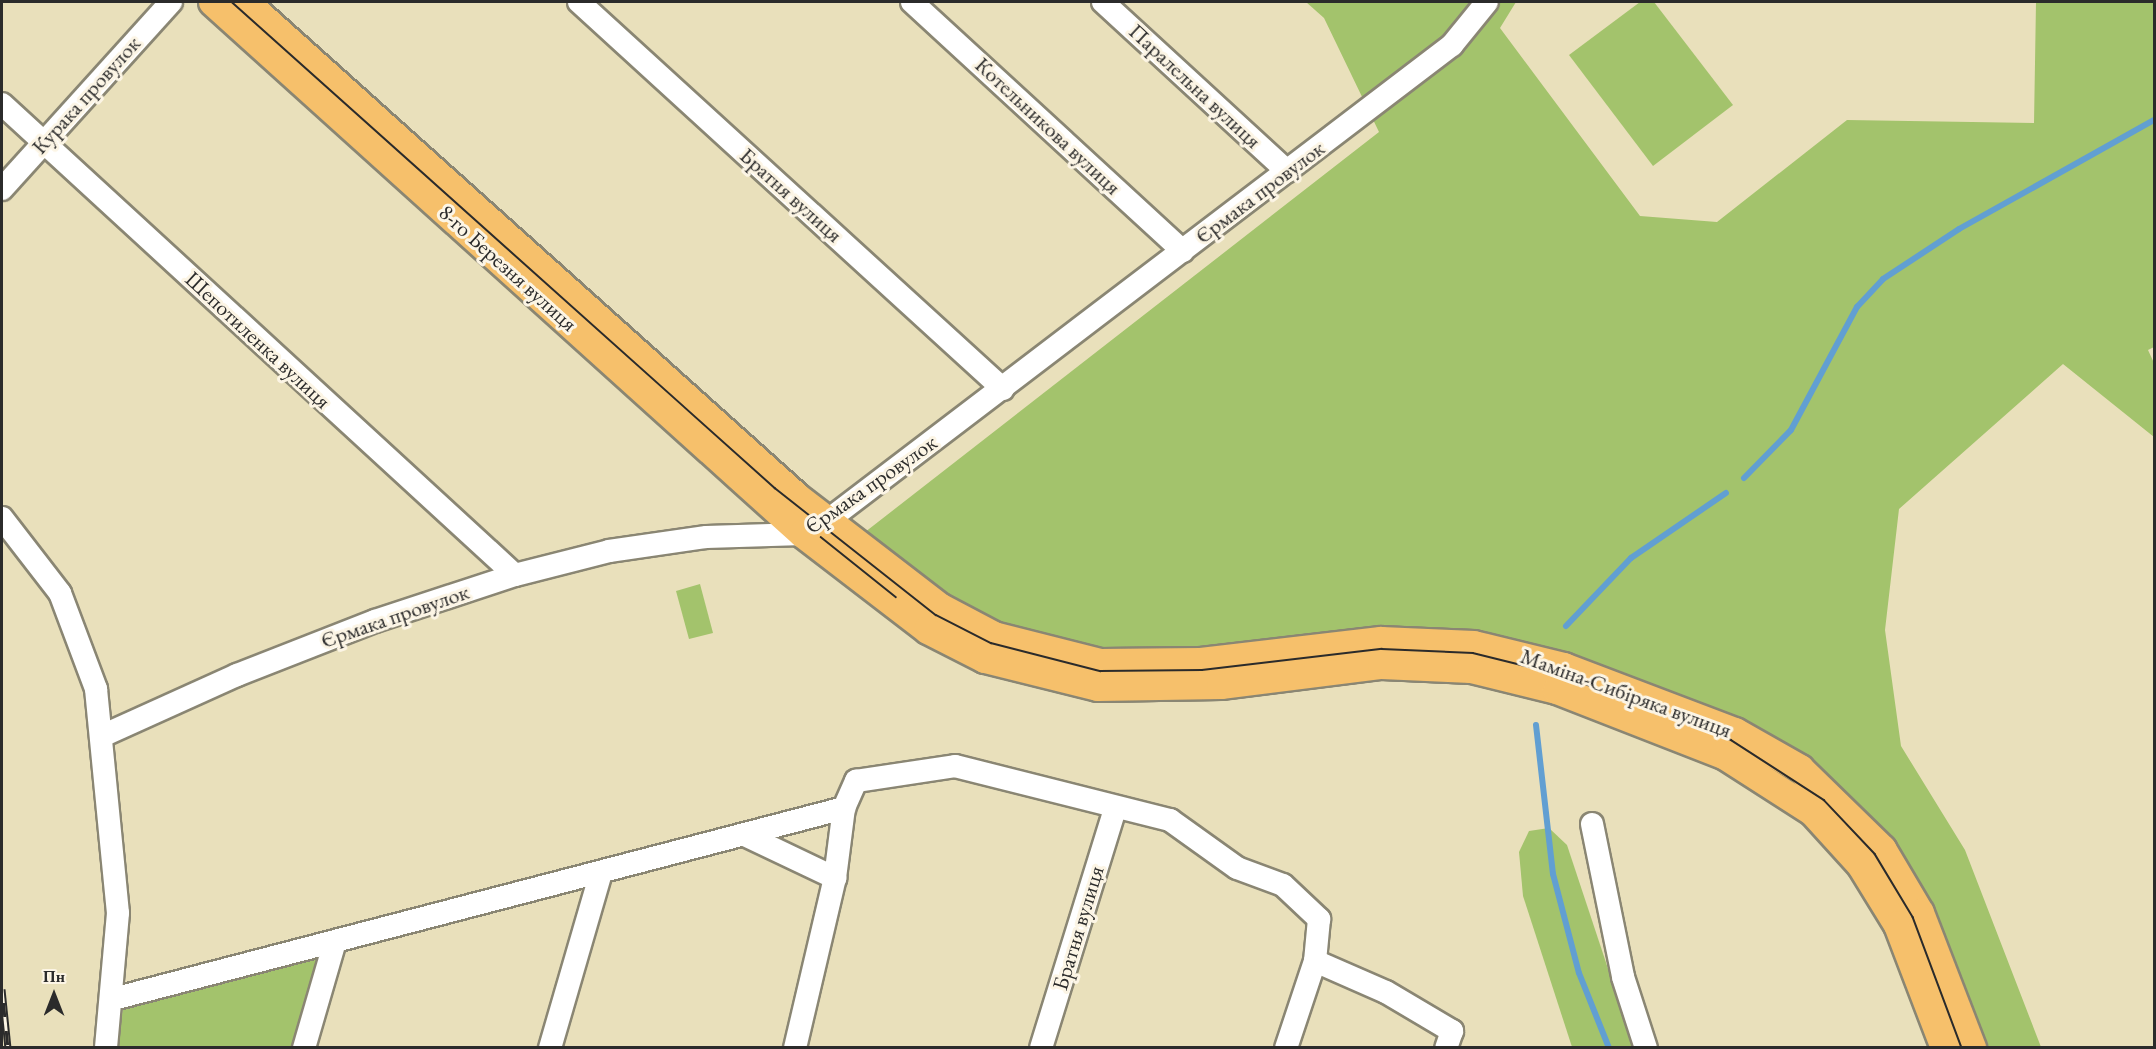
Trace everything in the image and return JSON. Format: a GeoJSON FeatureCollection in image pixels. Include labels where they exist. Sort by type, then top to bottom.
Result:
{"type":"FeatureCollection","features":[{"type":"Feature","properties":{"kind":"main road","name":"8-го Березня вулиця"},"geometry":{"type":"LineString","coordinates":[[213,2],[815,528]]}},
{"type":"Feature","properties":{"kind":"main road","name":"8-го Березня вулиця"},"geometry":{"type":"LineString","coordinates":[[245,2],[815,528]]}},
{"type":"Feature","properties":{"kind":"main road","name":"Маміна-Сибіряка вулиця"},"geometry":{"type":"LineString","coordinates":[[815,528],[928,630],[985,658],[1046,678],[1150,690],[1382,665],[1471,669],[1557,690],[1724,755],[1813,812],[1861,865],[1898,925],[1945,1047]]}},
{"type":"Feature","properties":{"kind":"main road","name":"Маміна-Сибіряка вулиця"},"geometry":{"type":"LineString","coordinates":[[815,528],[941,608],[994,636],[1052,655],[1150,666],[1381,641],[1474,645],[1564,667],[1735,732],[1800,769],[1881,849],[1920,913],[1972,1047]]}},
{"type":"Feature","properties":{"kind":"street","name":"Курака провулок"},"geometry":{"type":"LineString","coordinates":[[2,189],[171,2]]}},
{"type":"Feature","properties":{"kind":"street","name":"Братня вулиця"},"geometry":{"type":"LineString","coordinates":[[579,2],[1003,389]]}},
{"type":"Feature","properties":{"kind":"street","name":"Котельникова вулиця"},"geometry":{"type":"LineString","coordinates":[[912,2],[1183,250]]}},
{"type":"Feature","properties":{"kind":"street","name":"Паралельна вулиця"},"geometry":{"type":"LineString","coordinates":[[1103,2],[1287,171]]}},
{"type":"Feature","properties":{"kind":"street","name":"Єрмака провулок"},"geometry":{"type":"LineString","coordinates":[[102,736],[269,662],[515,575],[609,550],[684,540],[815,528],[1003,389],[1452,45],[1487,2]]}},
{"type":"Feature","properties":{"kind":"street","name":"Шепотиленка вулиця"},"geometry":{"type":"LineString","coordinates":[[2,104],[515,575]]}},
{"type":"Feature","properties":{"kind":"street"},"geometry":{"type":"LineString","coordinates":[[2,518],[60,593],[82,640],[102,736],[118,913],[113,999],[106,1047]]}},
{"type":"Feature","properties":{"kind":"street"},"geometry":{"type":"LineString","coordinates":[[795,1047],[835,878],[844,808],[856,781],[866,776],[903,777],[955,766],[1115,809],[1170,820],[1237,868],[1283,885],[1319,919],[1315,961],[1286,1047]]}},
{"type":"Feature","properties":{"kind":"street"},"geometry":{"type":"LineString","coordinates":[[113,999],[747,836],[844,808]]}},
{"type":"Feature","properties":{"kind":"street","name":"Братня вулиця"},"geometry":{"type":"LineString","coordinates":[[1041,1047],[1115,809]]}},
{"type":"Feature","properties":{"kind":"street"},"geometry":{"type":"LineString","coordinates":[[1592,824],[1623,977],[1646,1047]]}},
{"type":"Feature","properties":{"kind":"street"},"geometry":{"type":"LineString","coordinates":[[747,836],[835,878]]}},
{"type":"Feature","properties":{"kind":"street"},"geometry":{"type":"LineString","coordinates":[[550,1047],[601,872]]}},
{"type":"Feature","properties":{"kind":"street"},"geometry":{"type":"LineString","coordinates":[[304,1047],[335,941]]}},
{"type":"Feature","properties":{"kind":"street"},"geometry":{"type":"LineString","coordinates":[[1315,961],[1386,992],[1449,1039]]}},
{"type":"Feature","properties":{"kind":"green space"},"geometry":{"type":"Polygon","coordinates":[[[1306,2],[1516,2],[1500,28],[1640,216],[1717,222],[1847,120],[2034,123],[2036,2],[2154,2],[2154,347],[2148,350],[2154,363],[2154,437],[2063,364],[1899,509],[1885,630],[1901,746],[1965,850],[2041,1047],[1979,1047],[1862,815],[1567,661],[1150,659],[997,630],[860,536],[1379,132],[1324,18],[1306,2]]]}},
{"type":"Feature","properties":{"kind":"green space"},"geometry":{"type":"Polygon","coordinates":[[[1640,2],[1654,2],[1733,105],[1653,166],[1569,55],[1640,2]]]}},
{"type":"Feature","properties":{"kind":"green space"},"geometry":{"type":"Polygon","coordinates":[[[700,584],[713,633],[689,639],[676,591],[700,584]]]}},
{"type":"Feature","properties":{"kind":"green space"},"geometry":{"type":"Polygon","coordinates":[[[1549,828],[1567,845],[1634,1047],[1572,1047],[1523,896],[1519,852],[1529,831],[1549,828]]]}},
{"type":"Feature","properties":{"kind":"green space"},"geometry":{"type":"Polygon","coordinates":[[[319,957],[292,1047],[117,1048],[123,1008],[319,957]]]}},
{"type":"Feature","properties":{"kind":"waterway"},"geometry":{"type":"LineString","coordinates":[[1744,478],[1791,430],[1857,307],[1883,279],[1959,229],[2154,120]]}},
{"type":"Feature","properties":{"kind":"waterway"},"geometry":{"type":"LineString","coordinates":[[1566,626],[1631,558],[1726,493]]}},
{"type":"Feature","properties":{"kind":"waterway"},"geometry":{"type":"LineString","coordinates":[[1536,725],[1553,874],[1579,973],[1609,1048]]}},
{"type":"Feature","properties":{"kind":"tram line"},"geometry":{"type":"LineString","coordinates":[[232,2],[775,488],[936,615],[991,643],[1100,671],[1202,670],[1382,649],[1473,653],[1562,675],[1731,740],[1824,800],[1875,854],[1913,917],[1962,1048]]}},
{"type":"Feature","properties":{"kind":"tram line"},"geometry":{"type":"LineString","coordinates":[[821,537],[896,597]]}},
{"type":"Feature","properties":{"kind":"railway"},"geometry":{"type":"LineString","coordinates":[[2,989],[8,1048]]}}]}
